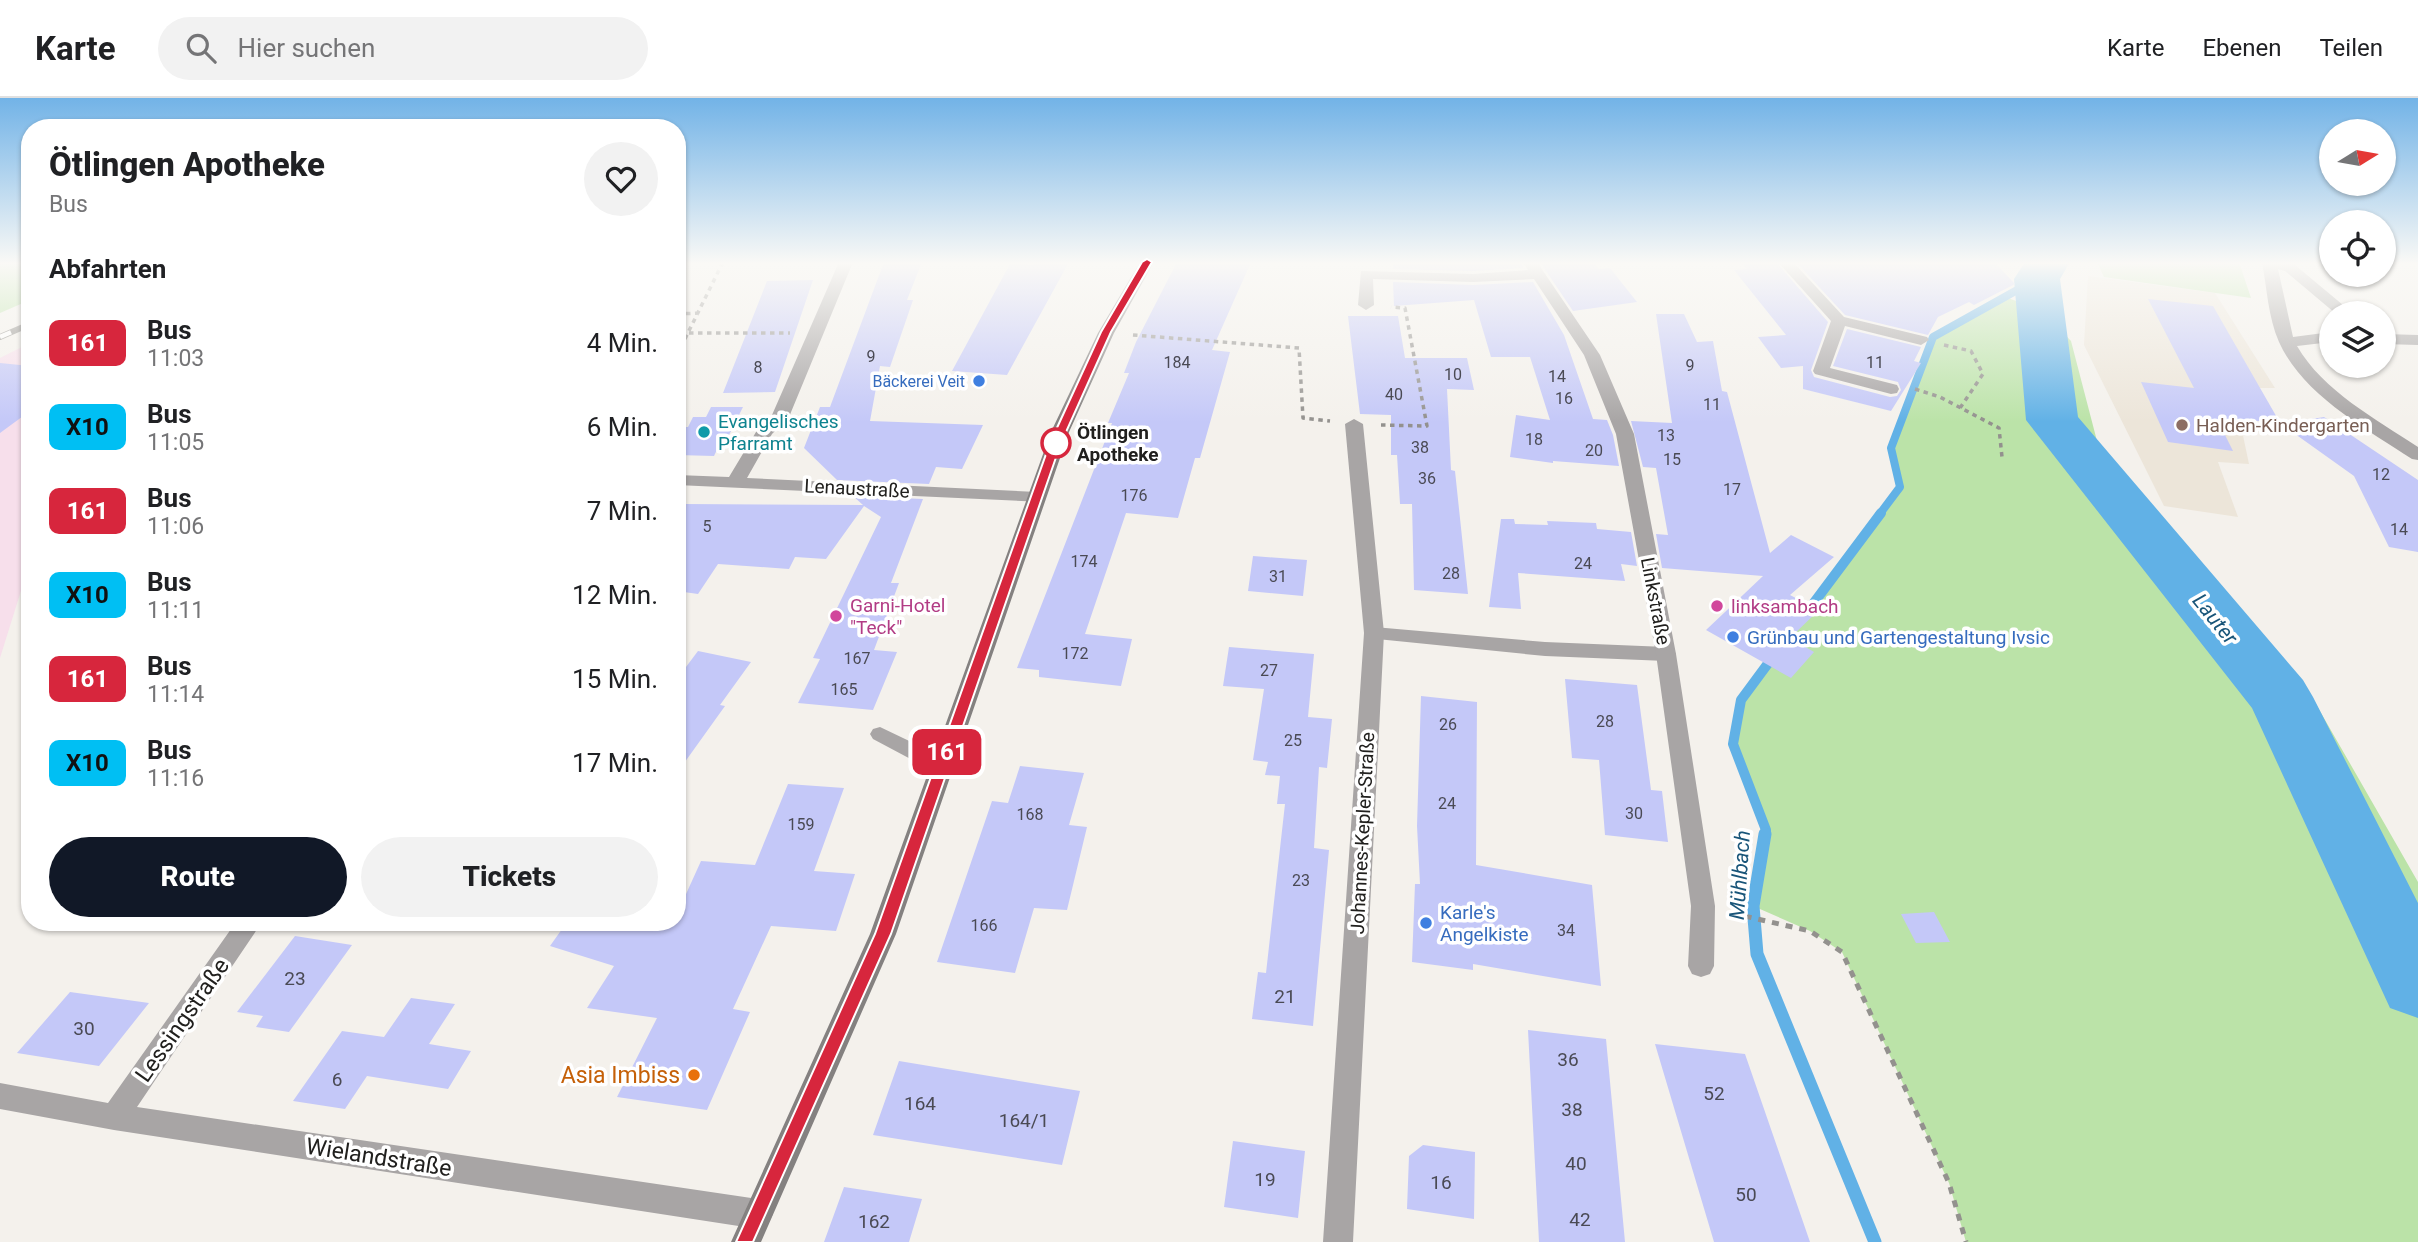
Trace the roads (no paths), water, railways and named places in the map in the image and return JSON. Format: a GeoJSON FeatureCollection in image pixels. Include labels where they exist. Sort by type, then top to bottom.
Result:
{"type":"FeatureCollection","features":[{"type":"Feature","properties":{"kind":"main road"},"geometry":{"type":"LineString","coordinates":[[746,1242],[883,934],[1056,443],[1116,315]]}},
{"type":"Feature","properties":{"kind":"street"},"geometry":{"type":"LineString","coordinates":[[736,481],[765,431],[780,417],[823,315]]}},
{"type":"Feature","properties":{"kind":"street","name":"Linkstraße"},"geometry":{"type":"LineString","coordinates":[[1565,315],[1592,355],[1625,434],[1666,654],[1703,906],[1701,966]]}},
{"type":"Feature","properties":{"kind":"street"},"geometry":{"type":"LineString","coordinates":[[1835,315],[1839,320],[1929,342]]}},
{"type":"Feature","properties":{"kind":"street"},"geometry":{"type":"LineString","coordinates":[[2282,315],[2287,342],[2308,373],[2353,409],[2418,454]]}},
{"type":"Feature","properties":{"kind":"street"},"geometry":{"type":"LineString","coordinates":[[1839,320],[1821,371],[1891,389]]}},
{"type":"Feature","properties":{"kind":"street"},"geometry":{"type":"LineString","coordinates":[[2287,342],[2319,338]]}},
{"type":"Feature","properties":{"kind":"street"},"geometry":{"type":"LineString","coordinates":[[2396,339],[2418,340]]}},
{"type":"Feature","properties":{"kind":"street","name":"Johannes-Kepler-Straße"},"geometry":{"type":"LineString","coordinates":[[1338,1242],[1374,633],[1354,424]]}},
{"type":"Feature","properties":{"kind":"street","name":"Lenaustraße"},"geometry":{"type":"LineString","coordinates":[[686,480],[1037,498]]}},
{"type":"Feature","properties":{"kind":"street","name":"Lessingstraße"},"geometry":{"type":"LineString","coordinates":[[114,1117],[244,931]]}},
{"type":"Feature","properties":{"kind":"street","name":"Wielandstraße"},"geometry":{"type":"LineString","coordinates":[[0,1096],[114,1117],[758,1214]]}},
{"type":"Feature","properties":{"kind":"lane"},"geometry":{"type":"LineString","coordinates":[[1374,633],[1545,649],[1666,654]]}},
{"type":"Feature","properties":{"kind":"lane"},"geometry":{"type":"LineString","coordinates":[[880,734],[942,766]]}},
{"type":"Feature","properties":{"kind":"waterway","name":"Mühlbach"},"geometry":{"type":"LineString","coordinates":[[1879,515],[1900,487],[1891,448],[1933,337],[1972,315]]}},
{"type":"Feature","properties":{"kind":"waterway","name":"Lauter"},"geometry":{"type":"LineString","coordinates":[[2041,315],[2052,420],[2280,697],[2418,983]]}},
{"type":"Feature","properties":{"kind":"waterway","name":"Mühlbach"},"geometry":{"type":"LineString","coordinates":[[1804,616],[1881,513]]}},
{"type":"Feature","properties":{"kind":"waterway","name":"Mühlbach"},"geometry":{"type":"LineString","coordinates":[[1765,835],[1766,830],[1733,744],[1741,700],[1775,654]]}},
{"type":"Feature","properties":{"kind":"waterway","name":"Mühlbach"},"geometry":{"type":"LineString","coordinates":[[1765,834],[1753,906],[1757,954],[1875,1242]]}},
{"type":"Feature","properties":{"kind":"railway"},"geometry":{"type":"LineString","coordinates":[[0,337],[21,328]]}},
{"type":"Feature","properties":{"kind":"place","name":"Bäckerei Veit"},"geometry":{"type":"Point","coordinates":[979,381]}},
{"type":"Feature","properties":{"kind":"place","name":"Halden-Kindergarten"},"geometry":{"type":"Point","coordinates":[2182,425]}},
{"type":"Feature","properties":{"kind":"place","name":"Evangelisches Pfarramt"},"geometry":{"type":"Point","coordinates":[704,432]}},
{"type":"Feature","properties":{"kind":"place","name":"Ötlingen Apotheke"},"geometry":{"type":"Point","coordinates":[1056,443]}},
{"type":"Feature","properties":{"kind":"place","name":"linksambach"},"geometry":{"type":"Point","coordinates":[1717,606]}},
{"type":"Feature","properties":{"kind":"place","name":"Garni-Hotel \"Teck\""},"geometry":{"type":"Point","coordinates":[836,616]}},
{"type":"Feature","properties":{"kind":"place","name":"Grünbau und Gartengestaltung Ivsic"},"geometry":{"type":"Point","coordinates":[1733,637]}},
{"type":"Feature","properties":{"kind":"place","name":"Karle's Angelkiste"},"geometry":{"type":"Point","coordinates":[1426,923]}},
{"type":"Feature","properties":{"kind":"place","name":"Asia Imbiss"},"geometry":{"type":"Point","coordinates":[694,1075]}}]}
